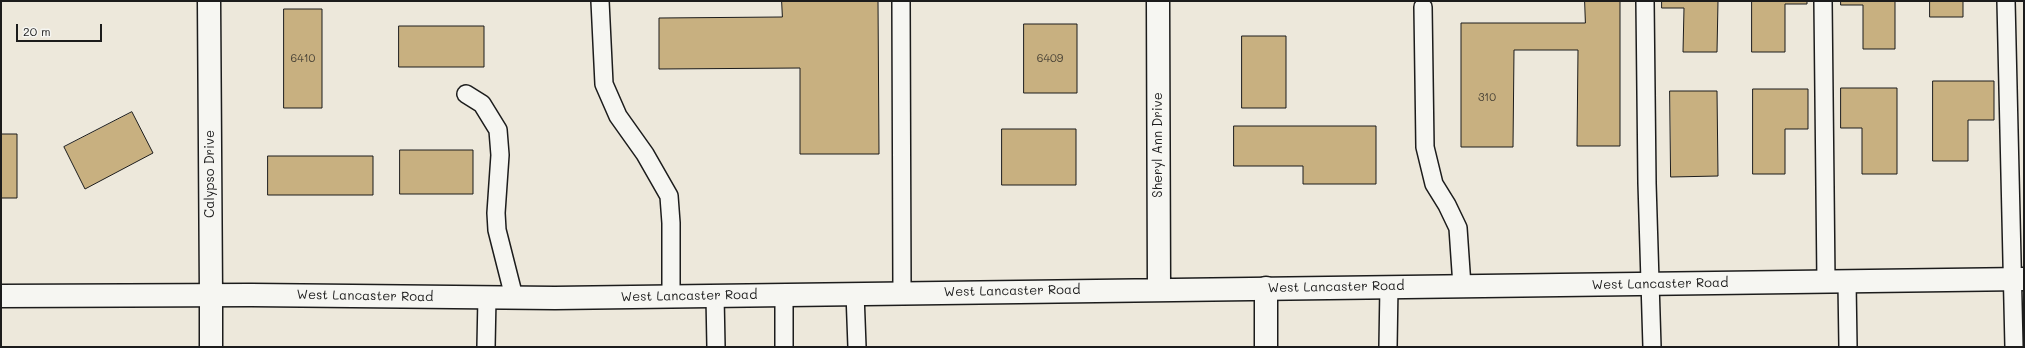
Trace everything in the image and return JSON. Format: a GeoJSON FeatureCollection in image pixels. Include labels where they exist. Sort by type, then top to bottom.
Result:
{"type":"FeatureCollection","features":[{"type":"Feature","properties":{"kind":"street","name":"Calypso Drive"},"geometry":{"type":"LineString","coordinates":[[209,1],[211,347]]}},
{"type":"Feature","properties":{"kind":"street","name":"Sheryl Ann Drive"},"geometry":{"type":"LineString","coordinates":[[1158,1],[1159,289]]}},
{"type":"Feature","properties":{"kind":"street","name":"West Lancaster Road"},"geometry":{"type":"LineString","coordinates":[[1,296],[715,296],[1389,286],[2019,279]]}},
{"type":"Feature","properties":{"kind":"street"},"geometry":{"type":"LineString","coordinates":[[1266,288],[1266,347]]}},
{"type":"Feature","properties":{"kind":"lane"},"geometry":{"type":"LineString","coordinates":[[600,1],[604,84],[618,116],[645,154],[669,196],[671,223],[671,296]]}},
{"type":"Feature","properties":{"kind":"lane"},"geometry":{"type":"LineString","coordinates":[[901,1],[902,293]]}},
{"type":"Feature","properties":{"kind":"lane"},"geometry":{"type":"LineString","coordinates":[[1645,1],[1647,183],[1652,347]]}},
{"type":"Feature","properties":{"kind":"lane"},"geometry":{"type":"LineString","coordinates":[[1823,1],[1837,282],[1848,347]]}},
{"type":"Feature","properties":{"kind":"lane"},"geometry":{"type":"LineString","coordinates":[[2006,1],[2019,279],[2014,347]]}},
{"type":"Feature","properties":{"kind":"lane"},"geometry":{"type":"LineString","coordinates":[[1422,6],[1425,147],[1434,184],[1447,205],[1458,228],[1462,286]]}},
{"type":"Feature","properties":{"kind":"lane"},"geometry":{"type":"LineString","coordinates":[[466,94],[482,104],[498,130],[500,155],[496,213],[497,230],[514,297]]}},
{"type":"Feature","properties":{"kind":"lane"},"geometry":{"type":"LineString","coordinates":[[1388,347],[1389,286]]}},
{"type":"Feature","properties":{"kind":"lane"},"geometry":{"type":"LineString","coordinates":[[855,293],[858,347]]}},
{"type":"Feature","properties":{"kind":"lane"},"geometry":{"type":"LineString","coordinates":[[784,295],[784,347]]}},
{"type":"Feature","properties":{"kind":"lane"},"geometry":{"type":"LineString","coordinates":[[715,296],[716,347]]}},
{"type":"Feature","properties":{"kind":"lane"},"geometry":{"type":"LineString","coordinates":[[486,347],[487,297]]}},
{"type":"Feature","properties":{"kind":"building"},"geometry":{"type":"Polygon","coordinates":[[[782,1],[878,1],[879,154],[800,154],[800,68],[659,69],[659,18],[782,17],[782,1]]]}},
{"type":"Feature","properties":{"kind":"building"},"geometry":{"type":"Polygon","coordinates":[[[1585,1],[1620,1],[1620,146],[1577,146],[1578,50],[1514,50],[1513,147],[1461,147],[1461,23],[1585,23],[1585,1]]]}},
{"type":"Feature","properties":{"kind":"building"},"geometry":{"type":"Polygon","coordinates":[[[1662,1],[1718,1],[1717,52],[1683,52],[1684,8],[1662,8],[1662,1]]]}},
{"type":"Feature","properties":{"kind":"building"},"geometry":{"type":"Polygon","coordinates":[[[1752,1],[1807,1],[1807,4],[1785,4],[1785,52],[1752,52],[1752,1]]]}},
{"type":"Feature","properties":{"kind":"building"},"geometry":{"type":"Polygon","coordinates":[[[1841,1],[1895,1],[1895,49],[1863,49],[1863,5],[1841,5],[1841,1]]]}},
{"type":"Feature","properties":{"kind":"building"},"geometry":{"type":"Polygon","coordinates":[[[1930,1],[1963,1],[1963,17],[1930,17],[1930,1]]]}},
{"type":"Feature","properties":{"kind":"building"},"geometry":{"type":"Polygon","coordinates":[[[284,9],[322,9],[322,108],[284,108],[284,9]]]}},
{"type":"Feature","properties":{"kind":"building"},"geometry":{"type":"Polygon","coordinates":[[[1024,24],[1077,24],[1077,93],[1024,93],[1024,24]]]}},
{"type":"Feature","properties":{"kind":"building"},"geometry":{"type":"Polygon","coordinates":[[[399,26],[484,26],[484,67],[399,67],[399,26]]]}},
{"type":"Feature","properties":{"kind":"building"},"geometry":{"type":"Polygon","coordinates":[[[1242,36],[1286,36],[1286,108],[1242,108],[1242,36]]]}},
{"type":"Feature","properties":{"kind":"building"},"geometry":{"type":"Polygon","coordinates":[[[1933,81],[1994,81],[1994,120],[1968,120],[1968,161],[1933,161],[1933,81]]]}},
{"type":"Feature","properties":{"kind":"building"},"geometry":{"type":"Polygon","coordinates":[[[1841,88],[1897,88],[1897,174],[1862,174],[1862,128],[1841,128],[1841,88]]]}},
{"type":"Feature","properties":{"kind":"building"},"geometry":{"type":"Polygon","coordinates":[[[1753,89],[1808,89],[1808,129],[1785,129],[1785,174],[1753,174],[1753,89]]]}},
{"type":"Feature","properties":{"kind":"building"},"geometry":{"type":"Polygon","coordinates":[[[1670,91],[1717,91],[1718,176],[1671,177],[1670,91]]]}},
{"type":"Feature","properties":{"kind":"building"},"geometry":{"type":"Polygon","coordinates":[[[132,112],[153,153],[85,189],[64,147],[132,112]]]}},
{"type":"Feature","properties":{"kind":"building"},"geometry":{"type":"Polygon","coordinates":[[[1234,126],[1376,126],[1376,184],[1303,184],[1303,166],[1234,166],[1234,126]]]}},
{"type":"Feature","properties":{"kind":"building"},"geometry":{"type":"Polygon","coordinates":[[[1002,129],[1076,129],[1076,185],[1002,185],[1002,129]]]}},
{"type":"Feature","properties":{"kind":"building"},"geometry":{"type":"Polygon","coordinates":[[[1,134],[17,134],[17,198],[1,198],[1,134]]]}},
{"type":"Feature","properties":{"kind":"building"},"geometry":{"type":"Polygon","coordinates":[[[400,150],[473,150],[473,194],[400,194],[400,150]]]}},
{"type":"Feature","properties":{"kind":"building"},"geometry":{"type":"Polygon","coordinates":[[[268,156],[373,156],[373,195],[268,195],[268,156]]]}}]}
